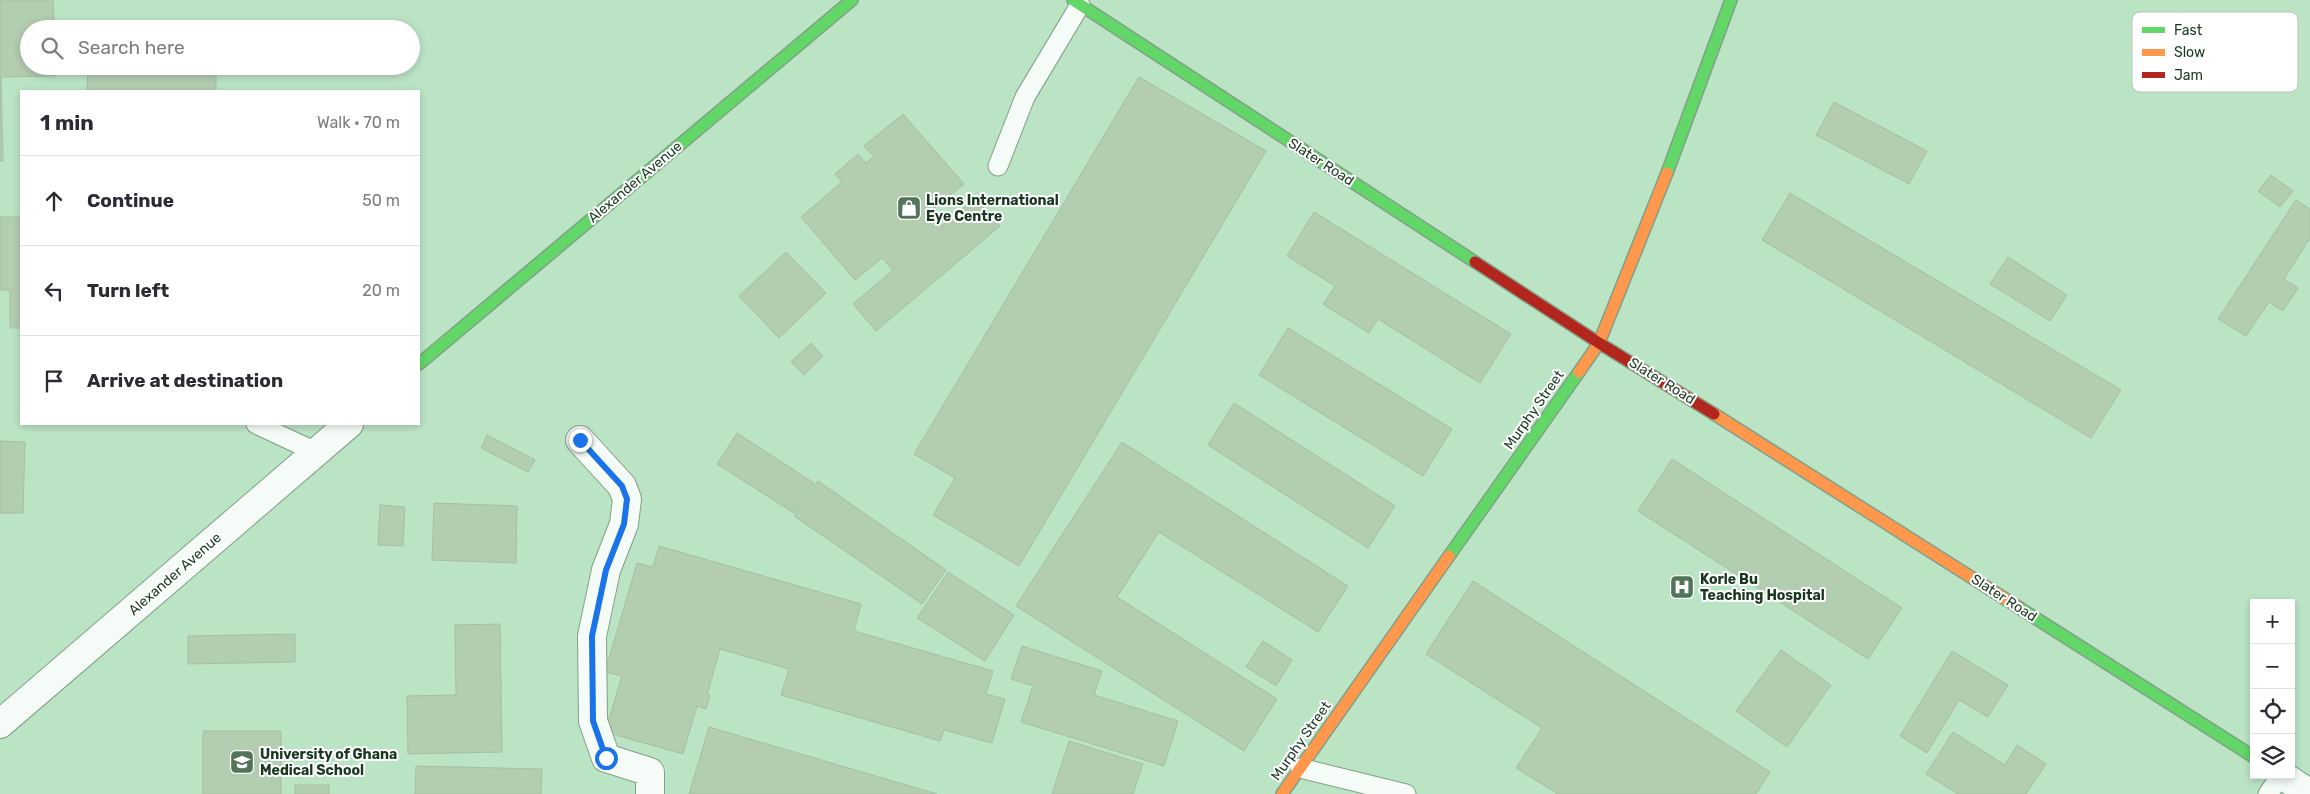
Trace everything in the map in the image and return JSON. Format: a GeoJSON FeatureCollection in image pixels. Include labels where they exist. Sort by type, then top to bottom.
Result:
{"type":"FeatureCollection","features":[{"type":"Feature","properties":{"kind":"street","name":"Alexander Avenue"},"geometry":{"type":"LineString","coordinates":[[420,363],[852,0]]}},
{"type":"Feature","properties":{"kind":"street","name":"Murphy Street"},"geometry":{"type":"LineString","coordinates":[[1282,794],[1599,343],[1673,158],[1732,0]]}},
{"type":"Feature","properties":{"kind":"street","name":"Slater Road"},"geometry":{"type":"LineString","coordinates":[[1076,2],[1599,343],[1648,372],[2250,754]]}},
{"type":"Feature","properties":{"kind":"street","name":"Alexander Avenue"},"geometry":{"type":"LineString","coordinates":[[0,724],[348,425]]}},
{"type":"Feature","properties":{"kind":"street"},"geometry":{"type":"LineString","coordinates":[[580,440],[622,486],[627,499],[624,524],[606,570],[592,636],[593,721],[606,758],[650,772],[650,794]]}},
{"type":"Feature","properties":{"kind":"street"},"geometry":{"type":"LineString","coordinates":[[2287,779],[2310,794]]}},
{"type":"Feature","properties":{"kind":"lane"},"geometry":{"type":"LineString","coordinates":[[998,166],[1025,97],[1076,2]]}},
{"type":"Feature","properties":{"kind":"lane"},"geometry":{"type":"LineString","coordinates":[[258,425],[316,452]]}},
{"type":"Feature","properties":{"kind":"lane"},"geometry":{"type":"LineString","coordinates":[[1300,768],[1406,794]]}},
{"type":"Feature","properties":{"kind":"lane"},"geometry":{"type":"LineString","coordinates":[[2268,794],[2278,779]]}},
{"type":"Feature","properties":{"kind":"building"},"geometry":{"type":"Polygon","coordinates":[[[0,0],[53,0],[54,20],[20,20],[20,75],[55,76],[1,77],[3,161],[0,161],[0,0]]]}},
{"type":"Feature","properties":{"kind":"building"},"geometry":{"type":"Polygon","coordinates":[[[88,75],[216,75],[216,90],[87,90],[88,75]]]}},
{"type":"Feature","properties":{"kind":"building"},"geometry":{"type":"Polygon","coordinates":[[[1139,77],[1266,151],[1019,566],[933,515],[955,478],[914,454],[1139,77]]]}},
{"type":"Feature","properties":{"kind":"building"},"geometry":{"type":"Polygon","coordinates":[[[1834,102],[1927,151],[1909,184],[1816,135],[1834,102]]]}},
{"type":"Feature","properties":{"kind":"building"},"geometry":{"type":"Polygon","coordinates":[[[903,114],[964,184],[930,212],[942,226],[975,198],[1000,226],[876,331],[853,304],[893,270],[882,258],[855,280],[801,217],[842,182],[835,174],[858,154],[866,163],[874,157],[864,146],[903,114]]]}},
{"type":"Feature","properties":{"kind":"building"},"geometry":{"type":"Polygon","coordinates":[[[2271,175],[2293,191],[2280,207],[2258,191],[2271,175]]]}},
{"type":"Feature","properties":{"kind":"building"},"geometry":{"type":"Polygon","coordinates":[[[1790,193],[2121,390],[2091,438],[1762,240],[1790,193]]]}},
{"type":"Feature","properties":{"kind":"building"},"geometry":{"type":"Polygon","coordinates":[[[2296,200],[2310,209],[2310,238],[2284,279],[2298,288],[2283,311],[2269,302],[2246,336],[2218,319],[2296,200]]]}},
{"type":"Feature","properties":{"kind":"building"},"geometry":{"type":"Polygon","coordinates":[[[1314,212],[1511,334],[1480,383],[1378,319],[1369,333],[1323,304],[1335,286],[1287,256],[1314,212]]]}},
{"type":"Feature","properties":{"kind":"building"},"geometry":{"type":"Polygon","coordinates":[[[0,217],[20,217],[20,328],[10,328],[10,290],[0,290],[0,217]]]}},
{"type":"Feature","properties":{"kind":"building"},"geometry":{"type":"Polygon","coordinates":[[[786,252],[826,293],[779,338],[739,296],[786,252]]]}},
{"type":"Feature","properties":{"kind":"building"},"geometry":{"type":"Polygon","coordinates":[[[2008,257],[2067,295],[2050,321],[1990,284],[2008,257]]]}},
{"type":"Feature","properties":{"kind":"building"},"geometry":{"type":"Polygon","coordinates":[[[1288,328],[1452,429],[1423,476],[1259,375],[1288,328]]]}},
{"type":"Feature","properties":{"kind":"building"},"geometry":{"type":"Polygon","coordinates":[[[811,343],[823,356],[804,375],[791,362],[811,343]]]}},
{"type":"Feature","properties":{"kind":"building"},"geometry":{"type":"Polygon","coordinates":[[[1234,403],[1395,506],[1368,548],[1208,445],[1234,403]]]}},
{"type":"Feature","properties":{"kind":"building"},"geometry":{"type":"Polygon","coordinates":[[[737,433],[814,483],[794,513],[717,464],[737,433]]]}},
{"type":"Feature","properties":{"kind":"building"},"geometry":{"type":"Polygon","coordinates":[[[487,435],[535,460],[528,472],[481,448],[487,435]]]}},
{"type":"Feature","properties":{"kind":"building"},"geometry":{"type":"Polygon","coordinates":[[[0,441],[25,442],[23,513],[0,513],[0,441]]]}},
{"type":"Feature","properties":{"kind":"building"},"geometry":{"type":"Polygon","coordinates":[[[1122,442],[1348,586],[1318,632],[1159,532],[1117,597],[1277,699],[1244,751],[1016,606],[1122,442]]]}},
{"type":"Feature","properties":{"kind":"building"},"geometry":{"type":"Polygon","coordinates":[[[1672,459],[1902,608],[1868,659],[1638,511],[1672,459]]]}},
{"type":"Feature","properties":{"kind":"building"},"geometry":{"type":"Polygon","coordinates":[[[818,481],[946,570],[922,604],[794,516],[818,481]]]}},
{"type":"Feature","properties":{"kind":"building"},"geometry":{"type":"Polygon","coordinates":[[[434,503],[517,506],[516,563],[432,560],[434,503]]]}},
{"type":"Feature","properties":{"kind":"building"},"geometry":{"type":"Polygon","coordinates":[[[380,505],[405,507],[403,546],[378,545],[380,505]]]}},
{"type":"Feature","properties":{"kind":"building"},"geometry":{"type":"Polygon","coordinates":[[[659,546],[861,604],[854,631],[993,671],[986,694],[1005,699],[992,743],[944,730],[940,741],[781,695],[789,669],[720,649],[707,695],[710,695],[706,709],[697,706],[683,754],[605,732],[622,676],[605,672],[637,563],[653,567],[659,546]]]}},
{"type":"Feature","properties":{"kind":"building"},"geometry":{"type":"Polygon","coordinates":[[[948,572],[1014,615],[985,661],[917,618],[948,572]]]}},
{"type":"Feature","properties":{"kind":"building"},"geometry":{"type":"Polygon","coordinates":[[[1473,581],[1770,772],[1756,794],[1558,794],[1516,768],[1542,728],[1426,654],[1473,581]]]}},
{"type":"Feature","properties":{"kind":"building"},"geometry":{"type":"Polygon","coordinates":[[[500,624],[502,752],[408,754],[407,696],[456,695],[455,625],[500,624]]]}},
{"type":"Feature","properties":{"kind":"building"},"geometry":{"type":"Polygon","coordinates":[[[295,634],[295,662],[188,664],[188,636],[295,634]]]}},
{"type":"Feature","properties":{"kind":"building"},"geometry":{"type":"Polygon","coordinates":[[[1263,641],[1292,660],[1276,686],[1246,667],[1263,641]]]}},
{"type":"Feature","properties":{"kind":"building"},"geometry":{"type":"Polygon","coordinates":[[[1022,646],[1102,671],[1094,695],[1178,721],[1164,766],[1021,722],[1033,686],[1011,679],[1022,646]]]}},
{"type":"Feature","properties":{"kind":"building"},"geometry":{"type":"Polygon","coordinates":[[[1781,650],[1831,685],[1787,747],[1736,711],[1781,650]]]}},
{"type":"Feature","properties":{"kind":"building"},"geometry":{"type":"Polygon","coordinates":[[[1952,651],[2008,685],[1988,717],[1959,700],[1927,753],[1900,736],[1952,651]]]}},
{"type":"Feature","properties":{"kind":"building"},"geometry":{"type":"Polygon","coordinates":[[[709,727],[937,794],[689,794],[709,727]]]}},
{"type":"Feature","properties":{"kind":"building","name":"University of Ghana Medical School"},"geometry":{"type":"Polygon","coordinates":[[[203,731],[281,731],[281,794],[203,794],[203,731]]]}},
{"type":"Feature","properties":{"kind":"building"},"geometry":{"type":"Polygon","coordinates":[[[1953,732],[2005,765],[2017,745],[2046,764],[2026,794],[1958,794],[1926,774],[1953,732]]]}},
{"type":"Feature","properties":{"kind":"building"},"geometry":{"type":"Polygon","coordinates":[[[1069,741],[1143,764],[1133,794],[1052,794],[1069,741]]]}},
{"type":"Feature","properties":{"kind":"building"},"geometry":{"type":"Polygon","coordinates":[[[416,766],[542,769],[541,794],[415,794],[416,766]]]}},
{"type":"Feature","properties":{"kind":"building"},"geometry":{"type":"Polygon","coordinates":[[[295,785],[329,785],[329,794],[295,794],[295,785]]]}},
{"type":"Feature","properties":{"kind":"traffic: fast"},"geometry":{"type":"LineString","coordinates":[[420,363],[852,0]]}},
{"type":"Feature","properties":{"kind":"traffic: fast"},"geometry":{"type":"LineString","coordinates":[[1073,0],[1475,262]]}},
{"type":"Feature","properties":{"kind":"traffic: fast"},"geometry":{"type":"LineString","coordinates":[[1667,173],[1731,0]]}},
{"type":"Feature","properties":{"kind":"traffic: fast"},"geometry":{"type":"LineString","coordinates":[[1449,556],[1579,372]]}},
{"type":"Feature","properties":{"kind":"traffic: fast"},"geometry":{"type":"LineString","coordinates":[[2018,607],[2250,754]]}},
{"type":"Feature","properties":{"kind":"traffic: slow"},"geometry":{"type":"LineString","coordinates":[[1579,372],[1599,343],[1667,173]]}},
{"type":"Feature","properties":{"kind":"traffic: slow"},"geometry":{"type":"LineString","coordinates":[[1714,414],[2018,607]]}},
{"type":"Feature","properties":{"kind":"traffic: slow"},"geometry":{"type":"LineString","coordinates":[[1282,794],[1449,556]]}},
{"type":"Feature","properties":{"kind":"traffic: jam"},"geometry":{"type":"LineString","coordinates":[[1475,262],[1599,343],[1714,414]]}},
{"type":"Feature","properties":{"kind":"place","name":"Lions International Eye Centre"},"geometry":{"type":"Point","coordinates":[909,208]}},
{"type":"Feature","properties":{"kind":"place","name":"Korle Bu Teaching Hospital"},"geometry":{"type":"Point","coordinates":[1682,587]}},
{"type":"Feature","properties":{"kind":"place","name":"University of Ghana Medical School"},"geometry":{"type":"Point","coordinates":[242,762]}},
{"type":"Feature","properties":{"kind":"route"},"geometry":{"type":"LineString","coordinates":[[580,440],[622,486],[627,499],[624,524],[606,570],[592,636],[593,721],[606,758]]}}]}
